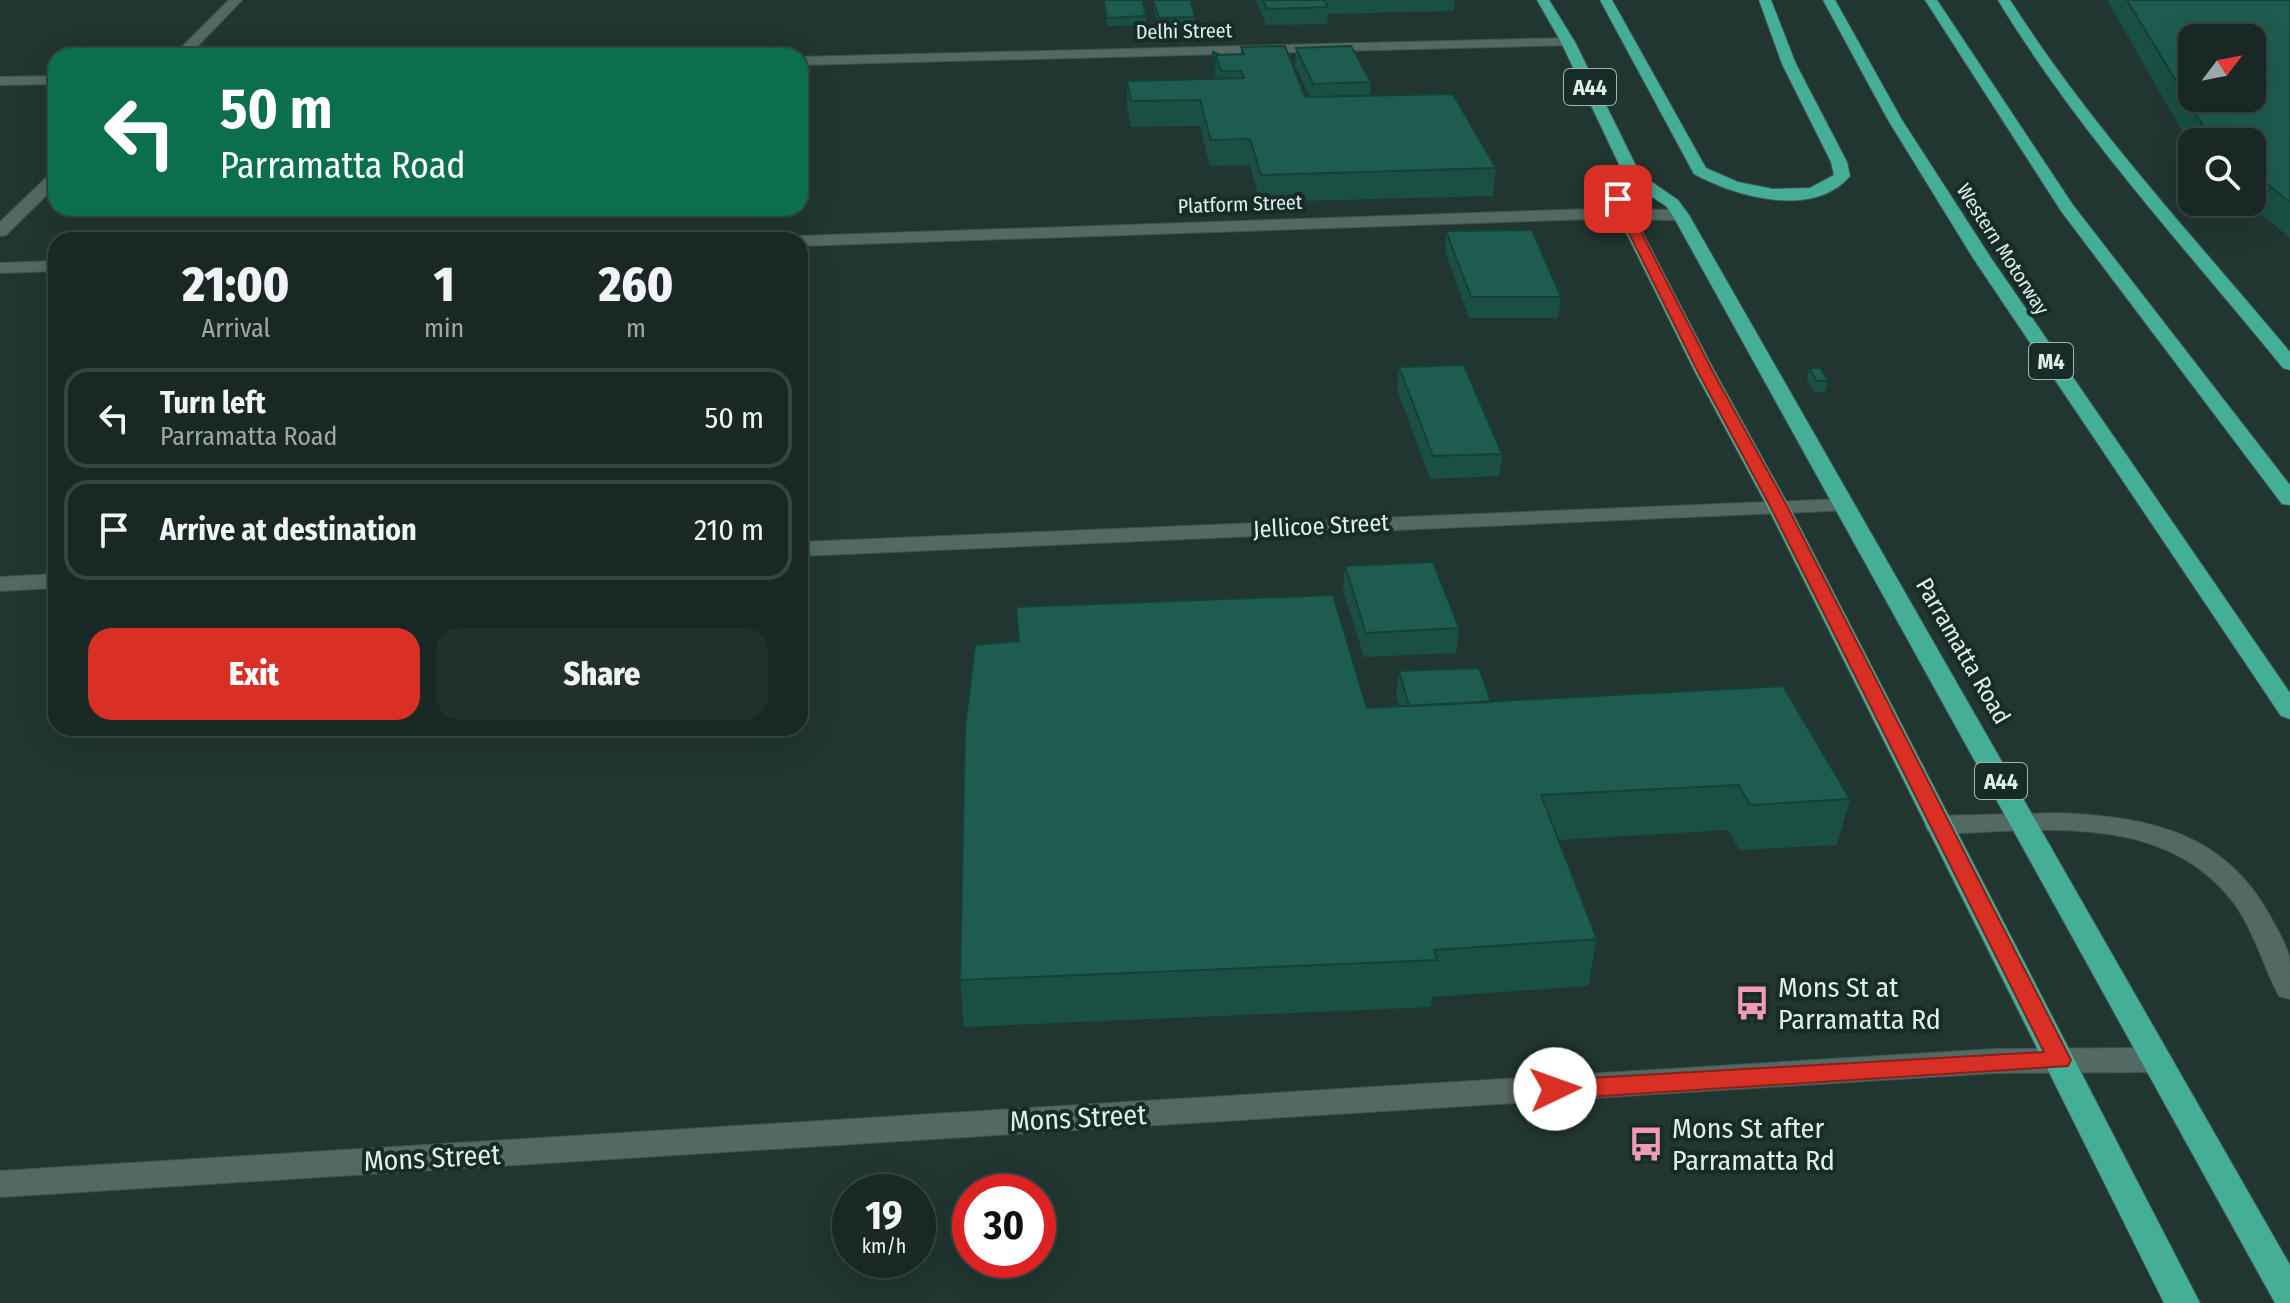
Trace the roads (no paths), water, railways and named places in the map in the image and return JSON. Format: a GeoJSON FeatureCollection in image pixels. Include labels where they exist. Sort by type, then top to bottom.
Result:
{"type":"FeatureCollection","features":[{"type":"Feature","properties":{"kind":"highway","name":"A44"},"geometry":{"type":"LineString","coordinates":[[1543,0],[1568,42],[1633,177]]}},
{"type":"Feature","properties":{"kind":"highway"},"geometry":{"type":"LineString","coordinates":[[1606,0],[1700,171],[1729,185],[1760,192],[1821,191],[1836,184],[1842,176],[1839,162],[1789,64],[1765,0]]}},
{"type":"Feature","properties":{"kind":"highway","name":"Western Motorway"},"geometry":{"type":"LineString","coordinates":[[1829,0],[1895,120],[1982,258],[2290,711]]}},
{"type":"Feature","properties":{"kind":"highway"},"geometry":{"type":"LineString","coordinates":[[1931,0],[2067,208],[2290,499]]}},
{"type":"Feature","properties":{"kind":"highway"},"geometry":{"type":"LineString","coordinates":[[2004,0],[2025,34],[2104,139],[2290,364]]}},
{"type":"Feature","properties":{"kind":"highway"},"geometry":{"type":"LineString","coordinates":[[1633,177],[1618,199],[1625,214],[1778,506],[2182,1303]]}},
{"type":"Feature","properties":{"kind":"highway","name":"Parramatta Road"},"geometry":{"type":"LineString","coordinates":[[1633,177],[1672,203],[1681,215],[2290,1297]]}},
{"type":"Feature","properties":{"kind":"street"},"geometry":{"type":"LineString","coordinates":[[188,48],[236,0]]}},
{"type":"Feature","properties":{"kind":"street","name":"Delhi Street"},"geometry":{"type":"LineString","coordinates":[[808,61],[1568,42]]}},
{"type":"Feature","properties":{"kind":"street"},"geometry":{"type":"LineString","coordinates":[[0,81],[48,80]]}},
{"type":"Feature","properties":{"kind":"street"},"geometry":{"type":"LineString","coordinates":[[0,231],[48,185]]}},
{"type":"Feature","properties":{"kind":"street","name":"Platform Street"},"geometry":{"type":"LineString","coordinates":[[808,241],[1625,214],[1681,215]]}},
{"type":"Feature","properties":{"kind":"street"},"geometry":{"type":"LineString","coordinates":[[0,268],[48,266]]}},
{"type":"Feature","properties":{"kind":"street","name":"Jellicoe Street"},"geometry":{"type":"LineString","coordinates":[[808,549],[1842,505]]}},
{"type":"Feature","properties":{"kind":"street"},"geometry":{"type":"LineString","coordinates":[[0,584],[48,581]]}},
{"type":"Feature","properties":{"kind":"street"},"geometry":{"type":"LineString","coordinates":[[1938,825],[2093,823],[2133,826],[2168,837],[2200,853],[2240,891],[2290,988]]}},
{"type":"Feature","properties":{"kind":"street","name":"Mons Street"},"geometry":{"type":"LineString","coordinates":[[0,1184],[2060,1060],[2157,1060]]}},
{"type":"Feature","properties":{"kind":"place","name":"Mons St at Parramatta Rd"},"geometry":{"type":"Point","coordinates":[1752,1003]}},
{"type":"Feature","properties":{"kind":"place","name":"Mons St after Parramatta Rd"},"geometry":{"type":"Point","coordinates":[1646,1144]}}]}
